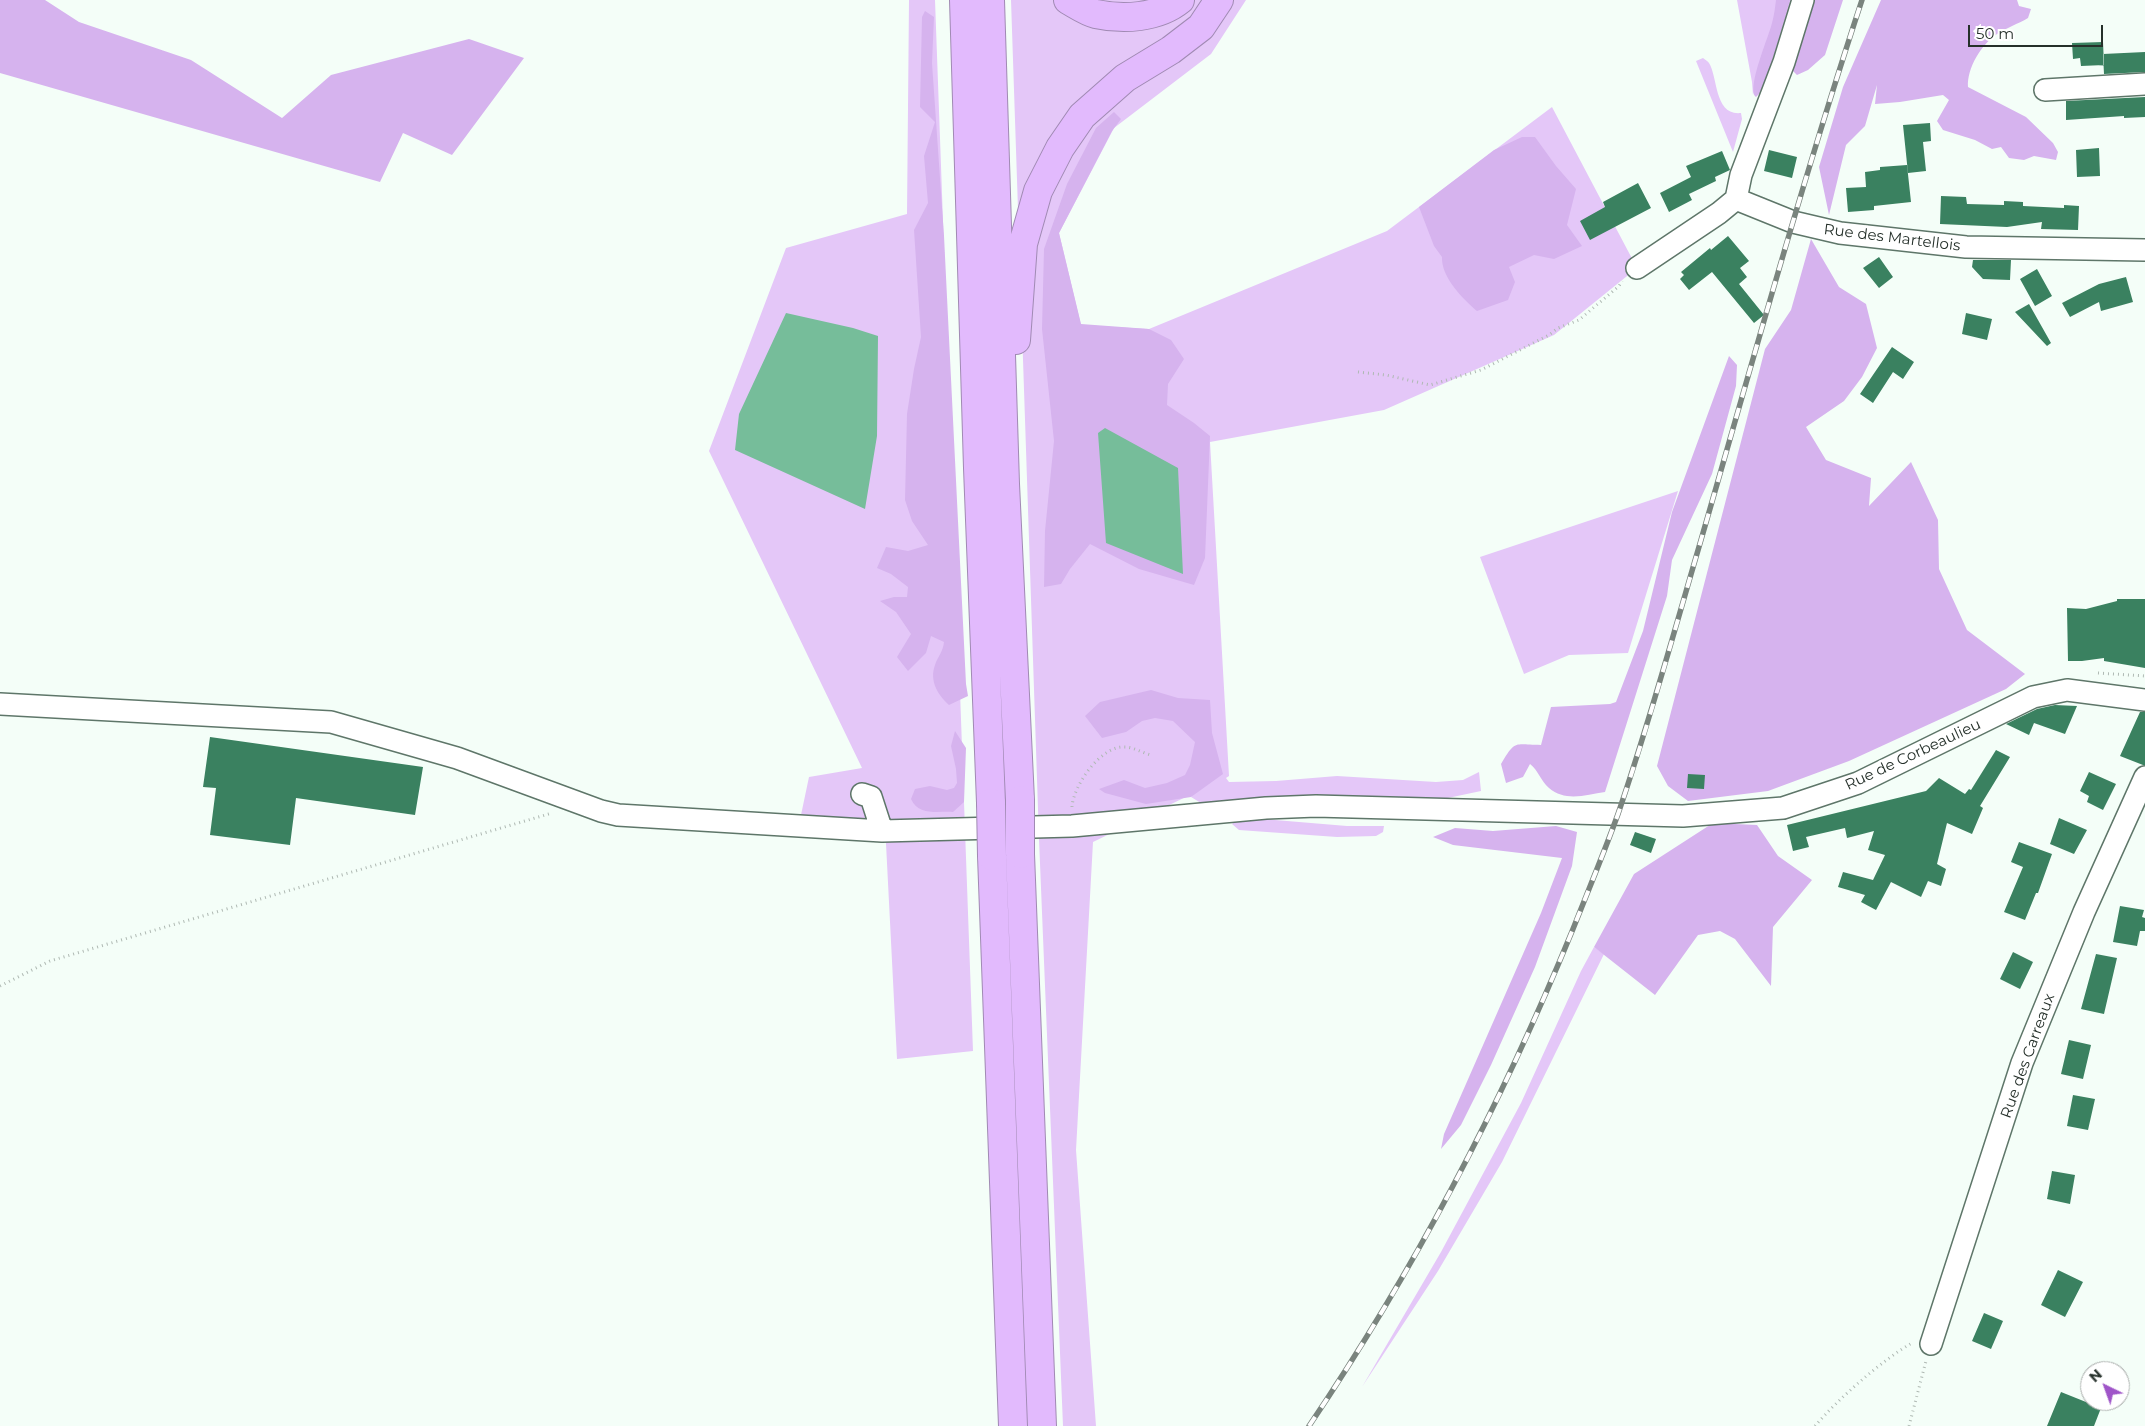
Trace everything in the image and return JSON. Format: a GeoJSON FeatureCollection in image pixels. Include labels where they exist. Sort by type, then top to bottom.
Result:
{"type":"FeatureCollection","features":[{"type":"Feature","properties":{"kind":"highway"},"geometry":{"type":"LineString","coordinates":[[964,0],[979,487],[1013,1426]]}},
{"type":"Feature","properties":{"kind":"highway"},"geometry":{"type":"LineString","coordinates":[[990,0],[1005,484],[1020,800],[1020,854],[1042,1426]]}},
{"type":"Feature","properties":{"kind":"highway"},"geometry":{"type":"LineString","coordinates":[[1068,0],[1094,14],[1123,18],[1151,14],[1180,0]]}},
{"type":"Feature","properties":{"kind":"highway"},"geometry":{"type":"LineString","coordinates":[[1005,484],[1023,244],[1038,191],[1060,148],[1082,116],[1125,78],[1171,50],[1201,27],[1219,0]]}},
{"type":"Feature","properties":{"kind":"street"},"geometry":{"type":"LineString","coordinates":[[1637,268],[1719,213],[1736,199],[1741,174],[1784,62],[1803,0]]}},
{"type":"Feature","properties":{"kind":"street"},"geometry":{"type":"LineString","coordinates":[[2046,90],[2145,84]]}},
{"type":"Feature","properties":{"kind":"street","name":"Rue des Martellois"},"geometry":{"type":"LineString","coordinates":[[1736,199],[1793,222],[1840,233],[1966,247],[2145,250]]}},
{"type":"Feature","properties":{"kind":"street","name":"Rue de Corbeaulieu"},"geometry":{"type":"LineString","coordinates":[[0,704],[331,722],[458,758],[602,811],[618,815],[882,830],[1072,826],[1266,808],[1316,806],[1683,816],[1783,808],[1858,783],[2033,697],[2067,690],[2145,700]]}},
{"type":"Feature","properties":{"kind":"street","name":"Rue des Carreaux"},"geometry":{"type":"LineString","coordinates":[[1933,1337],[2022,1063],[2084,912],[2145,777]]}},
{"type":"Feature","properties":{"kind":"street"},"geometry":{"type":"LineString","coordinates":[[862,794],[871,797],[882,830]]}},
{"type":"Feature","properties":{"kind":"path"},"geometry":{"type":"LineString","coordinates":[[1358,372],[1386,375],[1430,386],[1481,370],[1549,335],[1558,328],[1579,320],[1619,286],[1627,273],[1637,268]]}},
{"type":"Feature","properties":{"kind":"path"},"geometry":{"type":"LineString","coordinates":[[1072,826],[1072,800],[1081,780],[1106,751],[1125,746],[1151,755]]}},
{"type":"Feature","properties":{"kind":"path"},"geometry":{"type":"LineString","coordinates":[[0,986],[50,961],[554,812]]}},
{"type":"Feature","properties":{"kind":"path"},"geometry":{"type":"LineString","coordinates":[[1814,1426],[1834,1405],[1898,1351],[1933,1337]]}},
{"type":"Feature","properties":{"kind":"path"},"geometry":{"type":"LineString","coordinates":[[1909,1426],[1933,1337]]}},
{"type":"Feature","properties":{"kind":"shaded area"},"geometry":{"type":"Polygon","coordinates":[[[0,0],[45,0],[79,22],[191,60],[282,118],[331,75],[469,39],[524,58],[452,155],[403,133],[380,182],[0,73],[0,0]]]}},
{"type":"Feature","properties":{"kind":"shaded area"},"geometry":{"type":"Polygon","coordinates":[[[909,0],[935,0],[973,1051],[897,1059],[885,824],[801,815],[809,777],[862,768],[709,451],[786,248],[907,214],[909,0]]]}},
{"type":"Feature","properties":{"kind":"shaded area"},"geometry":{"type":"Polygon","coordinates":[[[1011,0],[1246,0],[1211,54],[1114,128],[1059,233],[1081,325],[1149,329],[1387,231],[1552,107],[1637,268],[1554,335],[1384,410],[1210,442],[1229,776],[1226,778],[1229,782],[1276,781],[1337,776],[1436,782],[1463,780],[1479,772],[1481,791],[1443,799],[1292,799],[1201,803],[1191,797],[1194,793],[1093,842],[1076,1150],[1096,1426],[1063,1426],[1039,839],[1011,0]]]}},
{"type":"Feature","properties":{"kind":"shaded area"},"geometry":{"type":"Polygon","coordinates":[[[1737,0],[1799,0],[1779,54],[1766,55],[1753,95],[1752,82],[1737,0]]]}},
{"type":"Feature","properties":{"kind":"shaded area"},"geometry":{"type":"Polygon","coordinates":[[[1776,0],[1790,0],[1764,89],[1756,97],[1754,84],[1756,73],[1772,23],[1776,0]]]}},
{"type":"Feature","properties":{"kind":"shaded area"},"geometry":{"type":"Polygon","coordinates":[[[1807,0],[1843,0],[1825,55],[1808,70],[1797,75],[1784,62],[1807,0]]]}},
{"type":"Feature","properties":{"kind":"shaded area"},"geometry":{"type":"Polygon","coordinates":[[[1881,0],[2017,0],[2019,6],[2031,9],[2028,18],[1997,34],[1986,44],[1976,58],[1970,72],[1968,87],[2026,117],[2053,143],[2058,152],[2056,160],[2034,156],[2024,160],[2009,158],[2001,147],[1992,149],[1975,140],[1943,130],[1937,121],[1949,100],[1943,95],[1875,104],[1877,85],[1865,126],[1846,145],[1829,215],[1819,167],[1843,87],[1881,0]]]}},
{"type":"Feature","properties":{"kind":"shaded area"},"geometry":{"type":"Polygon","coordinates":[[[925,11],[934,17],[932,63],[944,236],[968,696],[949,705],[938,692],[933,677],[933,671],[943,649],[944,642],[931,636],[926,653],[908,671],[897,657],[911,634],[896,612],[880,601],[894,597],[907,597],[908,587],[891,574],[877,568],[886,547],[908,551],[928,545],[912,521],[905,500],[907,414],[921,337],[914,230],[928,203],[924,156],[935,122],[920,107],[922,17],[925,11]]]}},
{"type":"Feature","properties":{"kind":"shaded area"},"geometry":{"type":"Polygon","coordinates":[[[1703,58],[1709,62],[1712,69],[1721,102],[1732,112],[1741,113],[1742,119],[1733,152],[1696,61],[1703,58]]]}},
{"type":"Feature","properties":{"kind":"shaded area"},"geometry":{"type":"Polygon","coordinates":[[[1114,112],[1121,119],[1112,131],[1059,233],[1081,324],[1149,329],[1171,340],[1184,359],[1168,384],[1167,405],[1210,436],[1205,558],[1194,585],[1139,569],[1090,544],[1070,569],[1061,584],[1044,587],[1045,531],[1054,441],[1042,329],[1044,249],[1067,184],[1096,128],[1114,112]]]}},
{"type":"Feature","properties":{"kind":"shaded area"},"geometry":{"type":"Polygon","coordinates":[[[1522,137],[1535,137],[1576,189],[1567,225],[1582,246],[1554,259],[1534,255],[1509,267],[1515,282],[1508,300],[1477,311],[1465,300],[1449,280],[1442,257],[1434,246],[1419,207],[1494,150],[1522,137]]]}},
{"type":"Feature","properties":{"kind":"shaded area"},"geometry":{"type":"Polygon","coordinates":[[[1811,239],[1839,287],[1866,304],[1877,348],[1862,377],[1844,401],[1806,427],[1826,460],[1871,478],[1869,506],[1911,462],[1938,520],[1939,569],[1967,630],[2025,674],[2006,689],[1849,761],[1768,791],[1688,801],[1668,786],[1657,766],[1765,349],[1791,310],[1811,239]]]}},
{"type":"Feature","properties":{"kind":"shaded area"},"geometry":{"type":"Polygon","coordinates":[[[786,313],[853,328],[878,336],[877,436],[865,509],[735,450],[739,414],[786,313]]]}},
{"type":"Feature","properties":{"kind":"shaded area"},"geometry":{"type":"Polygon","coordinates":[[[1729,356],[1737,365],[1736,386],[1712,474],[1672,560],[1667,596],[1605,792],[1583,796],[1562,795],[1549,788],[1530,764],[1523,777],[1506,783],[1501,764],[1510,750],[1516,745],[1541,745],[1551,707],[1610,704],[1616,702],[1643,631],[1672,512],[1729,356]]]}},
{"type":"Feature","properties":{"kind":"shaded area"},"geometry":{"type":"Polygon","coordinates":[[[1105,428],[1178,468],[1183,574],[1106,543],[1098,433],[1105,428]]]}},
{"type":"Feature","properties":{"kind":"shaded area"},"geometry":{"type":"Polygon","coordinates":[[[1678,491],[1628,653],[1569,655],[1524,674],[1480,557],[1678,491]]]}},
{"type":"Feature","properties":{"kind":"shaded area"},"geometry":{"type":"Polygon","coordinates":[[[1151,690],[1178,698],[1210,700],[1212,733],[1223,774],[1191,797],[1146,804],[1105,793],[1099,789],[1124,780],[1145,788],[1167,783],[1185,775],[1190,765],[1195,742],[1173,721],[1155,718],[1142,721],[1126,732],[1102,738],[1085,716],[1100,702],[1151,690]]]}},
{"type":"Feature","properties":{"kind":"shaded area"},"geometry":{"type":"Polygon","coordinates":[[[955,731],[966,748],[964,802],[953,812],[923,810],[914,804],[911,799],[915,789],[930,786],[947,790],[954,788],[957,783],[951,746],[955,731]]]}},
{"type":"Feature","properties":{"kind":"shaded area"},"geometry":{"type":"Polygon","coordinates":[[[1239,817],[1347,826],[1384,826],[1383,832],[1376,836],[1337,837],[1239,830],[1232,824],[1239,817]]]}},
{"type":"Feature","properties":{"kind":"shaded area"},"geometry":{"type":"Polygon","coordinates":[[[1713,823],[1757,825],[1778,856],[1812,880],[1773,927],[1771,986],[1735,939],[1720,931],[1698,935],[1655,995],[1594,947],[1634,874],[1713,823]]]}},
{"type":"Feature","properties":{"kind":"shaded area"},"geometry":{"type":"Polygon","coordinates":[[[1556,826],[1577,832],[1572,866],[1535,967],[1491,1065],[1461,1125],[1441,1149],[1444,1134],[1541,913],[1562,858],[1453,845],[1433,837],[1455,828],[1493,831],[1556,826]]]}},
{"type":"Feature","properties":{"kind":"shaded area"},"geometry":{"type":"Polygon","coordinates":[[[1594,947],[1604,954],[1502,1162],[1438,1271],[1362,1387],[1441,1252],[1521,1103],[1581,971],[1594,947]]]}},
{"type":"Feature","properties":{"kind":"building"},"geometry":{"type":"Polygon","coordinates":[[[2103,42],[2104,65],[2081,66],[2080,58],[2073,59],[2072,43],[2103,42]]]}},
{"type":"Feature","properties":{"kind":"building"},"geometry":{"type":"Polygon","coordinates":[[[2145,52],[2145,72],[2104,74],[2103,54],[2145,52]]]}},
{"type":"Feature","properties":{"kind":"building"},"geometry":{"type":"Polygon","coordinates":[[[2145,97],[2145,117],[2124,118],[2124,116],[2066,120],[2066,101],[2145,97]]]}},
{"type":"Feature","properties":{"kind":"building"},"geometry":{"type":"Polygon","coordinates":[[[1930,123],[1931,141],[1923,142],[1926,171],[1908,173],[1903,125],[1930,123]]]}},
{"type":"Feature","properties":{"kind":"building"},"geometry":{"type":"Polygon","coordinates":[[[2099,148],[2100,176],[2077,177],[2076,150],[2099,148]]]}},
{"type":"Feature","properties":{"kind":"building"},"geometry":{"type":"Polygon","coordinates":[[[1769,150],[1797,157],[1792,178],[1764,171],[1769,150]]]}},
{"type":"Feature","properties":{"kind":"building"},"geometry":{"type":"Polygon","coordinates":[[[1722,151],[1730,170],[1715,177],[1716,181],[1689,194],[1692,200],[1669,212],[1660,193],[1691,177],[1686,166],[1722,151]]]}},
{"type":"Feature","properties":{"kind":"building"},"geometry":{"type":"Polygon","coordinates":[[[1907,165],[1911,202],[1874,206],[1874,210],[1848,212],[1846,188],[1866,187],[1865,172],[1880,170],[1880,167],[1907,165]]]}},
{"type":"Feature","properties":{"kind":"building"},"geometry":{"type":"Polygon","coordinates":[[[1638,183],[1651,208],[1590,240],[1580,221],[1605,207],[1603,202],[1638,183]]]}},
{"type":"Feature","properties":{"kind":"building"},"geometry":{"type":"Polygon","coordinates":[[[1941,196],[1966,197],[1967,204],[2004,205],[2004,201],[2023,202],[2023,206],[2064,208],[2064,205],[2079,206],[2078,230],[2041,229],[2042,222],[2007,227],[1940,224],[1941,196]]]}},
{"type":"Feature","properties":{"kind":"building"},"geometry":{"type":"Polygon","coordinates":[[[1728,236],[1749,261],[1740,268],[1747,277],[1739,284],[1764,315],[1754,323],[1712,272],[1689,290],[1680,279],[1684,275],[1681,272],[1728,236]]]}},
{"type":"Feature","properties":{"kind":"building"},"geometry":{"type":"Polygon","coordinates":[[[1879,257],[1893,277],[1879,288],[1863,268],[1879,257]]]}},
{"type":"Feature","properties":{"kind":"building"},"geometry":{"type":"Polygon","coordinates":[[[1973,260],[2011,260],[2010,280],[1983,279],[1972,267],[1973,260]]]}},
{"type":"Feature","properties":{"kind":"building"},"geometry":{"type":"Polygon","coordinates":[[[2037,269],[2052,296],[2035,306],[2020,279],[2037,269]]]}},
{"type":"Feature","properties":{"kind":"building"},"geometry":{"type":"Polygon","coordinates":[[[2126,277],[2133,302],[2101,311],[2099,302],[2070,317],[2062,303],[2099,284],[2126,277]]]}},
{"type":"Feature","properties":{"kind":"building"},"geometry":{"type":"Polygon","coordinates":[[[2029,304],[2051,343],[2047,346],[2015,312],[2029,304]]]}},
{"type":"Feature","properties":{"kind":"building"},"geometry":{"type":"Polygon","coordinates":[[[1966,313],[1992,319],[1987,340],[1962,334],[1966,313]]]}},
{"type":"Feature","properties":{"kind":"building"},"geometry":{"type":"Polygon","coordinates":[[[1892,347],[1914,362],[1903,379],[1893,372],[1873,403],[1860,394],[1892,347]]]}},
{"type":"Feature","properties":{"kind":"building"},"geometry":{"type":"Polygon","coordinates":[[[2117,599],[2145,599],[2145,668],[2104,661],[2104,658],[2068,661],[2067,608],[2086,609],[2117,601],[2117,599]]]}},
{"type":"Feature","properties":{"kind":"building"},"geometry":{"type":"Polygon","coordinates":[[[2055,705],[2077,706],[2065,734],[2034,723],[2029,735],[2006,724],[2037,709],[2055,705]]]}},
{"type":"Feature","properties":{"kind":"building"},"geometry":{"type":"Polygon","coordinates":[[[2140,712],[2145,712],[2145,765],[2120,756],[2140,712]]]}},
{"type":"Feature","properties":{"kind":"building"},"geometry":{"type":"Polygon","coordinates":[[[210,737],[423,767],[415,815],[296,798],[290,845],[210,835],[216,788],[203,787],[210,737]]]}},
{"type":"Feature","properties":{"kind":"building"},"geometry":{"type":"Polygon","coordinates":[[[1996,750],[2010,757],[1980,806],[1983,808],[1972,834],[1947,823],[1937,864],[1946,869],[1941,886],[1928,881],[1921,897],[1891,882],[1876,910],[1861,902],[1865,895],[1838,887],[1843,872],[1873,880],[1885,855],[1868,850],[1874,831],[1847,838],[1845,828],[1806,837],[1809,847],[1793,851],[1787,825],[1926,791],[1939,778],[1965,794],[1969,789],[1971,790],[1996,750]]]}},
{"type":"Feature","properties":{"kind":"building"},"geometry":{"type":"Polygon","coordinates":[[[2089,772],[2116,784],[2103,810],[2087,802],[2089,796],[2080,791],[2089,772]]]}},
{"type":"Feature","properties":{"kind":"building"},"geometry":{"type":"Polygon","coordinates":[[[1688,774],[1705,775],[1704,789],[1687,788],[1688,774]]]}},
{"type":"Feature","properties":{"kind":"building"},"geometry":{"type":"Polygon","coordinates":[[[2059,818],[2087,830],[2074,854],[2050,844],[2059,818]]]}},
{"type":"Feature","properties":{"kind":"building"},"geometry":{"type":"Polygon","coordinates":[[[1635,832],[1656,839],[1651,853],[1630,845],[1635,832]]]}},
{"type":"Feature","properties":{"kind":"building"},"geometry":{"type":"Polygon","coordinates":[[[2019,842],[2052,854],[2038,893],[2036,893],[2025,920],[2004,912],[2023,867],[2011,862],[2019,842]]]}},
{"type":"Feature","properties":{"kind":"building"},"geometry":{"type":"Polygon","coordinates":[[[2120,906],[2144,910],[2142,917],[2145,918],[2145,931],[2140,931],[2137,946],[2113,942],[2120,906]]]}},
{"type":"Feature","properties":{"kind":"building"},"geometry":{"type":"Polygon","coordinates":[[[2013,952],[2033,962],[2020,989],[2000,979],[2013,952]]]}},
{"type":"Feature","properties":{"kind":"building"},"geometry":{"type":"Polygon","coordinates":[[[2096,954],[2117,958],[2104,1014],[2081,1009],[2096,954]]]}},
{"type":"Feature","properties":{"kind":"building"},"geometry":{"type":"Polygon","coordinates":[[[2069,1040],[2091,1045],[2083,1079],[2061,1074],[2069,1040]]]}},
{"type":"Feature","properties":{"kind":"building"},"geometry":{"type":"Polygon","coordinates":[[[2073,1095],[2095,1099],[2088,1130],[2067,1126],[2073,1095]]]}},
{"type":"Feature","properties":{"kind":"building"},"geometry":{"type":"Polygon","coordinates":[[[2052,1171],[2075,1175],[2070,1204],[2047,1199],[2052,1171]]]}},
{"type":"Feature","properties":{"kind":"building"},"geometry":{"type":"Polygon","coordinates":[[[2058,1270],[2083,1282],[2065,1317],[2041,1305],[2058,1270]]]}},
{"type":"Feature","properties":{"kind":"building"},"geometry":{"type":"Polygon","coordinates":[[[1984,1313],[2003,1321],[1991,1349],[1972,1341],[1984,1313]]]}},
{"type":"Feature","properties":{"kind":"building"},"geometry":{"type":"Polygon","coordinates":[[[2061,1392],[2080,1400],[2080,1411],[2100,1411],[2094,1426],[2047,1426],[2061,1392]]]}},
{"type":"Feature","properties":{"kind":"railway"},"geometry":{"type":"LineString","coordinates":[[1309,1426],[1385,1307],[1454,1185],[1516,1059],[1573,929],[1607,843],[1651,712],[1799,202],[1862,0]]}}]}
